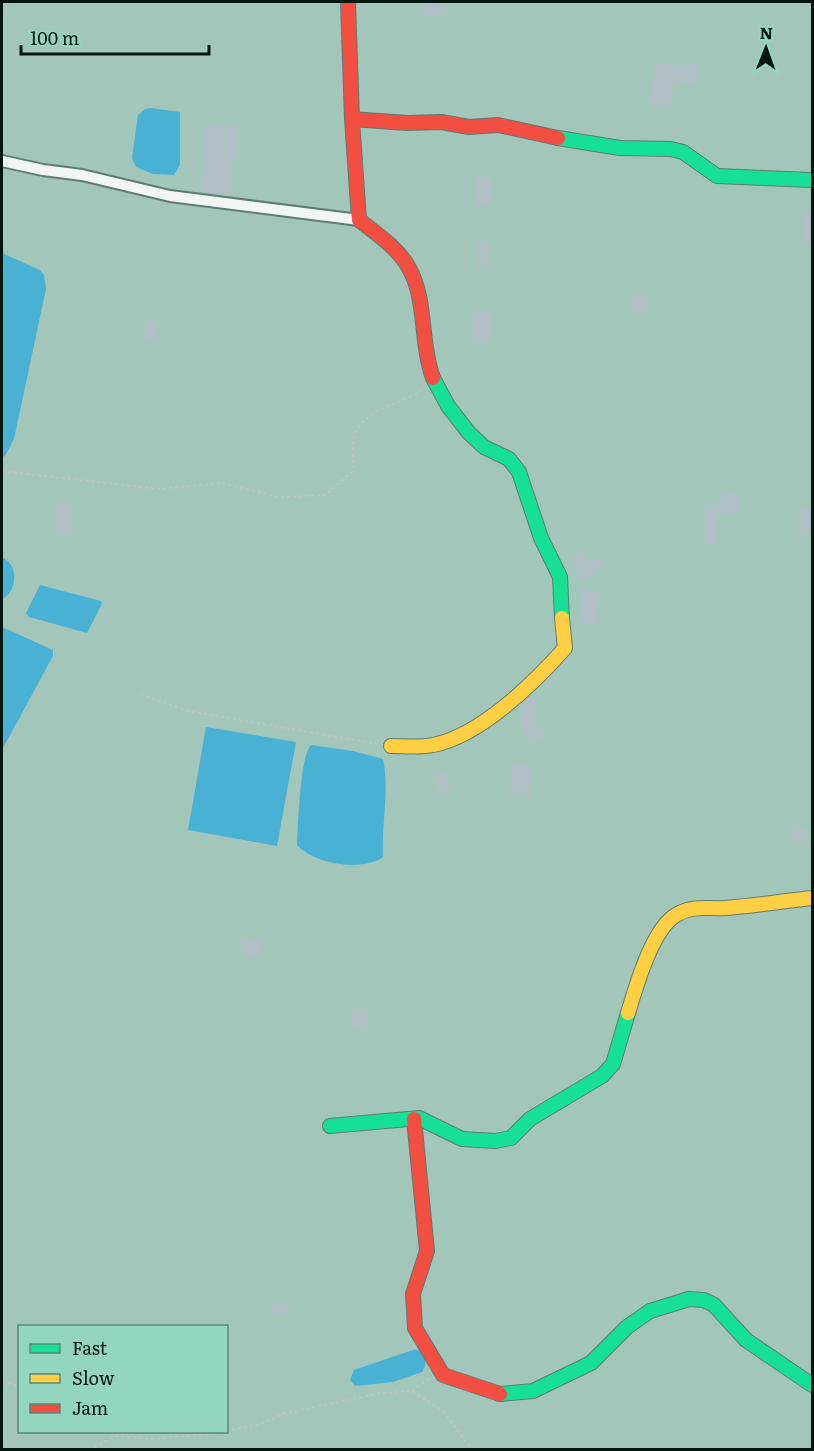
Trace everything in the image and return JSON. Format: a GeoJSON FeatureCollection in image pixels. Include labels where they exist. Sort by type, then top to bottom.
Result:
{"type":"FeatureCollection","features":[{"type":"Feature","properties":{"kind":"street"},"geometry":{"type":"LineString","coordinates":[[348,2],[352,119],[359,220]]}},
{"type":"Feature","properties":{"kind":"street"},"geometry":{"type":"LineString","coordinates":[[352,119],[407,123],[441,122],[469,127],[498,124],[574,142],[620,148],[671,149],[683,152],[717,176],[813,180]]}},
{"type":"Feature","properties":{"kind":"street"},"geometry":{"type":"LineString","coordinates":[[2,161],[82,175],[170,196],[359,220],[394,250],[413,278],[422,338],[434,381],[449,407],[478,441],[491,452],[504,455],[513,463],[525,482],[539,534],[560,577],[557,584],[562,602],[565,648],[543,673],[491,716],[433,745],[391,746]]}},
{"type":"Feature","properties":{"kind":"street"},"geometry":{"type":"LineString","coordinates":[[330,1126],[419,1118],[462,1139],[495,1141],[510,1138],[530,1119],[602,1076],[613,1064],[636,987],[661,929],[675,915],[694,907],[723,908],[813,898]]}},
{"type":"Feature","properties":{"kind":"street"},"geometry":{"type":"LineString","coordinates":[[414,1119],[427,1251],[413,1294],[415,1328],[432,1360],[443,1374],[502,1395],[533,1392],[591,1363],[627,1327],[650,1311],[689,1299],[704,1300],[714,1305],[746,1340],[813,1385]]}},
{"type":"Feature","properties":{"kind":"path"},"geometry":{"type":"LineString","coordinates":[[2,471],[159,489],[222,483],[278,497],[326,495],[354,470],[353,441],[360,426],[373,413],[416,394],[434,381]]}},
{"type":"Feature","properties":{"kind":"path"},"geometry":{"type":"LineString","coordinates":[[141,694],[188,711],[317,736],[391,746]]}},
{"type":"Feature","properties":{"kind":"path"},"geometry":{"type":"LineString","coordinates":[[228,1431],[261,1424],[285,1413],[381,1393],[412,1391],[432,1375],[443,1374]]}},
{"type":"Feature","properties":{"kind":"path"},"geometry":{"type":"LineString","coordinates":[[2,1381],[18,1386]]}},
{"type":"Feature","properties":{"kind":"path"},"geometry":{"type":"LineString","coordinates":[[412,1391],[443,1411],[472,1449]]}},
{"type":"Feature","properties":{"kind":"path"},"geometry":{"type":"LineString","coordinates":[[128,1433],[135,1437]]}},
{"type":"Feature","properties":{"kind":"path"},"geometry":{"type":"LineString","coordinates":[[89,1449],[115,1436],[156,1439],[208,1433]]}},
{"type":"Feature","properties":{"kind":"water"},"geometry":{"type":"Polygon","coordinates":[[[145,109],[180,112],[180,165],[174,175],[153,174],[136,167],[132,158],[138,115],[145,109]]]}},
{"type":"Feature","properties":{"kind":"water"},"geometry":{"type":"Polygon","coordinates":[[[2,253],[40,270],[44,275],[46,289],[14,439],[5,456],[2,457],[2,253]]]}},
{"type":"Feature","properties":{"kind":"water"},"geometry":{"type":"Polygon","coordinates":[[[2,557],[8,561],[14,571],[14,584],[2,600],[2,557]]]}},
{"type":"Feature","properties":{"kind":"water"},"geometry":{"type":"Polygon","coordinates":[[[40,585],[101,601],[102,604],[87,633],[29,617],[26,613],[40,585]]]}},
{"type":"Feature","properties":{"kind":"water"},"geometry":{"type":"Polygon","coordinates":[[[2,627],[53,650],[53,656],[2,750],[2,627]]]}},
{"type":"Feature","properties":{"kind":"water"},"geometry":{"type":"Polygon","coordinates":[[[206,727],[296,742],[277,846],[188,830],[206,727]]]}},
{"type":"Feature","properties":{"kind":"water"},"geometry":{"type":"Polygon","coordinates":[[[311,745],[353,751],[383,759],[386,796],[383,857],[363,864],[338,864],[315,857],[297,845],[302,776],[307,752],[311,745]]]}},
{"type":"Feature","properties":{"kind":"water"},"geometry":{"type":"Polygon","coordinates":[[[413,1350],[421,1350],[425,1358],[422,1372],[393,1382],[355,1386],[350,1380],[354,1370],[413,1350]]]}},
{"type":"Feature","properties":{"kind":"building"},"geometry":{"type":"Polygon","coordinates":[[[422,2],[446,2],[446,16],[422,16],[422,2]]]}},
{"type":"Feature","properties":{"kind":"building"},"geometry":{"type":"Polygon","coordinates":[[[656,62],[686,68],[686,64],[699,65],[697,85],[674,83],[669,107],[649,103],[656,62]]]}},
{"type":"Feature","properties":{"kind":"building"},"geometry":{"type":"Polygon","coordinates":[[[206,126],[238,126],[238,160],[230,160],[231,194],[202,193],[202,177],[206,177],[206,126]]]}},
{"type":"Feature","properties":{"kind":"building"},"geometry":{"type":"Polygon","coordinates":[[[476,177],[492,177],[492,205],[476,205],[476,177]]]}},
{"type":"Feature","properties":{"kind":"building"},"geometry":{"type":"Polygon","coordinates":[[[803,211],[813,211],[813,244],[803,244],[803,211]]]}},
{"type":"Feature","properties":{"kind":"building"},"geometry":{"type":"Polygon","coordinates":[[[478,242],[490,242],[490,266],[478,266],[478,242]]]}},
{"type":"Feature","properties":{"kind":"building"},"geometry":{"type":"Polygon","coordinates":[[[630,295],[649,295],[649,312],[630,312],[630,295]]]}},
{"type":"Feature","properties":{"kind":"building"},"geometry":{"type":"Polygon","coordinates":[[[473,312],[492,312],[492,342],[473,342],[473,312]]]}},
{"type":"Feature","properties":{"kind":"building"},"geometry":{"type":"Polygon","coordinates":[[[157,321],[157,341],[144,341],[145,322],[157,321]]]}},
{"type":"Feature","properties":{"kind":"building"},"geometry":{"type":"Polygon","coordinates":[[[722,491],[738,491],[737,514],[716,514],[717,543],[704,544],[705,504],[722,504],[722,491]]]}},
{"type":"Feature","properties":{"kind":"building"},"geometry":{"type":"Polygon","coordinates":[[[55,504],[71,504],[71,534],[54,534],[55,504]]]}},
{"type":"Feature","properties":{"kind":"building"},"geometry":{"type":"Polygon","coordinates":[[[800,508],[813,509],[813,535],[797,533],[800,508]]]}},
{"type":"Feature","properties":{"kind":"building"},"geometry":{"type":"Polygon","coordinates":[[[585,551],[588,561],[600,558],[603,569],[592,571],[593,575],[580,580],[572,556],[585,551]]]}},
{"type":"Feature","properties":{"kind":"building"},"geometry":{"type":"Polygon","coordinates":[[[579,590],[598,591],[597,624],[582,623],[579,590]]]}},
{"type":"Feature","properties":{"kind":"building"},"geometry":{"type":"Polygon","coordinates":[[[526,700],[535,700],[536,726],[540,725],[544,738],[530,743],[521,721],[521,704],[526,700]]]}},
{"type":"Feature","properties":{"kind":"building"},"geometry":{"type":"Polygon","coordinates":[[[512,764],[530,764],[529,794],[510,793],[512,764]]]}},
{"type":"Feature","properties":{"kind":"building"},"geometry":{"type":"Polygon","coordinates":[[[447,772],[451,791],[438,795],[433,775],[447,772]]]}},
{"type":"Feature","properties":{"kind":"building"},"geometry":{"type":"Polygon","coordinates":[[[795,826],[809,830],[805,844],[791,840],[795,826]]]}},
{"type":"Feature","properties":{"kind":"building"},"geometry":{"type":"Polygon","coordinates":[[[242,938],[261,939],[261,955],[242,955],[242,938]]]}},
{"type":"Feature","properties":{"kind":"building"},"geometry":{"type":"Polygon","coordinates":[[[352,1009],[367,1009],[367,1029],[352,1029],[352,1009]]]}},
{"type":"Feature","properties":{"kind":"building"},"geometry":{"type":"Polygon","coordinates":[[[272,1304],[290,1304],[290,1315],[272,1314],[272,1304]]]}},
{"type":"Feature","properties":{"kind":"traffic: fast"},"geometry":{"type":"LineString","coordinates":[[558,138],[620,148],[671,149],[683,152],[717,176],[812,180]]}},
{"type":"Feature","properties":{"kind":"traffic: fast"},"geometry":{"type":"LineString","coordinates":[[433,378],[448,406],[469,433],[484,447],[509,459],[519,472],[541,538],[560,577],[562,618]]}},
{"type":"Feature","properties":{"kind":"traffic: fast"},"geometry":{"type":"LineString","coordinates":[[330,1126],[419,1118],[462,1139],[495,1141],[511,1138],[530,1119],[602,1076],[613,1064],[628,1013]]}},
{"type":"Feature","properties":{"kind":"traffic: fast"},"geometry":{"type":"LineString","coordinates":[[500,1394],[533,1391],[591,1363],[627,1327],[650,1311],[689,1299],[704,1300],[714,1305],[746,1340],[812,1385]]}},
{"type":"Feature","properties":{"kind":"traffic: slow"},"geometry":{"type":"LineString","coordinates":[[391,746],[433,745],[451,740],[487,720],[522,692],[565,648],[562,618]]}},
{"type":"Feature","properties":{"kind":"traffic: slow"},"geometry":{"type":"LineString","coordinates":[[628,1013],[652,945],[667,922],[676,915],[694,909],[736,907],[812,898]]}},
{"type":"Feature","properties":{"kind":"traffic: jam"},"geometry":{"type":"LineString","coordinates":[[348,2],[352,119],[407,123],[441,122],[469,127],[498,125],[558,138]]}},
{"type":"Feature","properties":{"kind":"traffic: jam"},"geometry":{"type":"LineString","coordinates":[[352,119],[359,220],[393,248],[409,268],[415,280],[419,294],[426,351],[433,378]]}},
{"type":"Feature","properties":{"kind":"traffic: jam"},"geometry":{"type":"LineString","coordinates":[[414,1119],[427,1251],[413,1294],[415,1328],[443,1375],[500,1394]]}}]}
